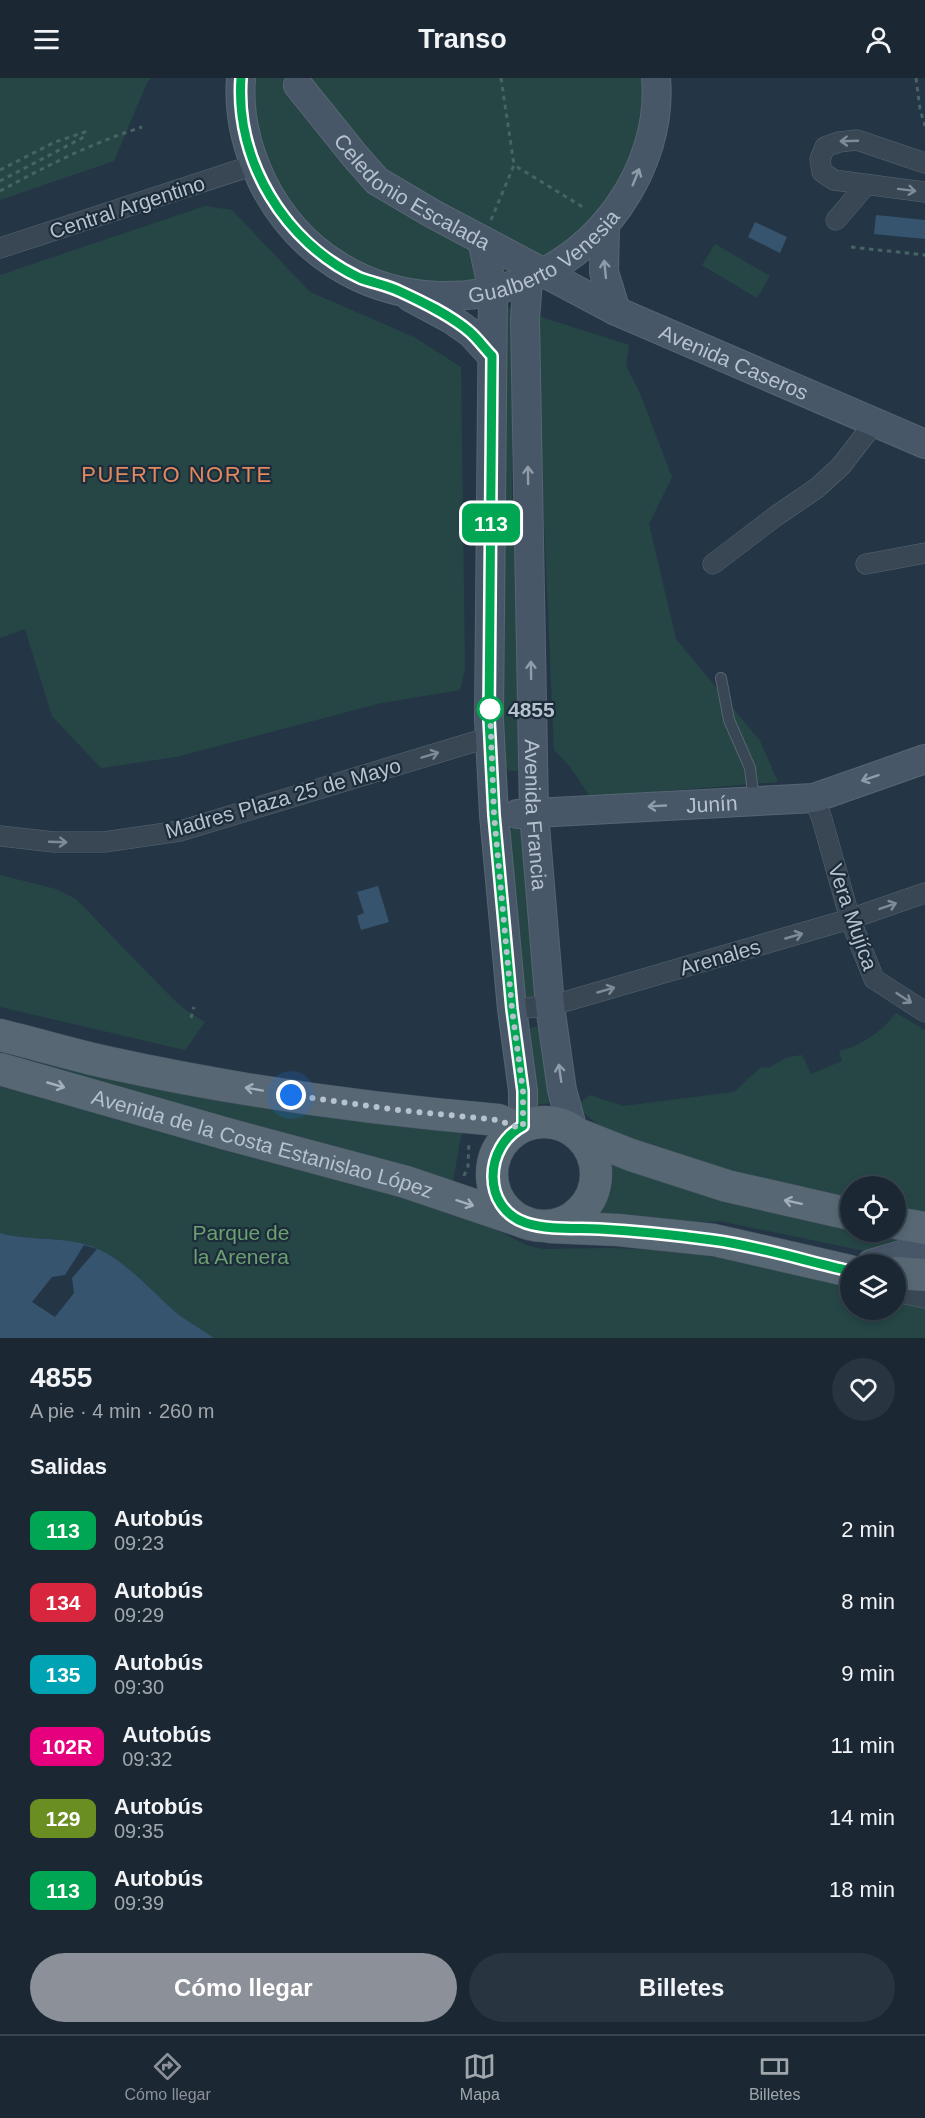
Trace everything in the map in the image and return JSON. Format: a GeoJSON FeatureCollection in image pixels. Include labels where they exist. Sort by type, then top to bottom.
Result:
{"type":"FeatureCollection","features":[{"type":"Feature","properties":{"kind":"main road","name":"Gualberto Venesia"},"geometry":{"type":"LineString","coordinates":[[241,78],[240,94],[244,130],[254,165],[272,200],[296,231],[326,258],[360,278],[398,291],[426,296],[476,295],[493,292],[537,277],[581,249],[607,224],[632,188],[650,143],[657,96],[656,78]]}},
{"type":"Feature","properties":{"kind":"main road","name":"Celedonio Escalada"},"geometry":{"type":"LineString","coordinates":[[298,85],[354,156],[377,181],[432,214],[482,240],[537,277]]}},
{"type":"Feature","properties":{"kind":"main road"},"geometry":{"type":"LineString","coordinates":[[607,224],[604,272],[616,311]]}},
{"type":"Feature","properties":{"kind":"main road","name":"Avenida Francia"},"geometry":{"type":"LineString","coordinates":[[482,240],[493,292],[491,749],[494,815],[512,1009],[523,1091],[521,1127]]}},
{"type":"Feature","properties":{"kind":"main road","name":"Avenida Francia"},"geometry":{"type":"LineString","coordinates":[[537,277],[525,318],[534,813],[550,1006],[562,1090],[576,1132]]}},
{"type":"Feature","properties":{"kind":"main road","name":"Avenida Caseros"},"geometry":{"type":"LineString","coordinates":[[537,277],[925,444]]}},
{"type":"Feature","properties":{"kind":"main road"},"geometry":{"type":"LineString","coordinates":[[398,291],[451,319],[471,333],[492,356]]}},
{"type":"Feature","properties":{"kind":"main road"},"geometry":{"type":"LineString","coordinates":[[491,749],[498,778],[506,784],[513,785],[524,779],[533,758]]}},
{"type":"Feature","properties":{"kind":"main road","name":"Junín"},"geometry":{"type":"LineString","coordinates":[[494,815],[814,798],[925,759]]}},
{"type":"Feature","properties":{"kind":"main road","name":"Avenida de la Costa Estanislao López"},"geometry":{"type":"LineString","coordinates":[[0,1035],[110,1063],[231,1085],[332,1102],[498,1120],[521,1127]]}},
{"type":"Feature","properties":{"kind":"main road","name":"Avenida de la Costa Estanislao López"},"geometry":{"type":"LineString","coordinates":[[0,1069],[406,1182],[532,1224],[714,1240],[840,1269]]}},
{"type":"Feature","properties":{"kind":"main road"},"geometry":{"type":"LineString","coordinates":[[576,1132],[592,1155],[596,1166],[596,1185],[588,1202],[576,1216],[559,1224],[532,1224],[508,1211],[496,1195],[492,1177],[495,1158],[504,1141],[521,1127],[540,1122],[557,1124],[631,1155],[728,1186],[840,1212]]}},
{"type":"Feature","properties":{"kind":"main road"},"geometry":{"type":"LineString","coordinates":[[906,1225],[925,1228]]}},
{"type":"Feature","properties":{"kind":"main road"},"geometry":{"type":"LineString","coordinates":[[905,1254],[925,1248]]}},
{"type":"Feature","properties":{"kind":"main road"},"geometry":{"type":"LineString","coordinates":[[906,1274],[925,1275]]}},
{"type":"Feature","properties":{"kind":"street"},"geometry":{"type":"LineString","coordinates":[[925,163],[857,140],[839,142],[825,147],[820,159],[822,172],[834,180],[925,192]]}},
{"type":"Feature","properties":{"kind":"street","name":"Central Argentino"},"geometry":{"type":"LineString","coordinates":[[0,248],[254,165]]}},
{"type":"Feature","properties":{"kind":"street"},"geometry":{"type":"LineString","coordinates":[[836,220],[866,185]]}},
{"type":"Feature","properties":{"kind":"street"},"geometry":{"type":"LineString","coordinates":[[713,564],[817,488],[841,466],[874,422]]}},
{"type":"Feature","properties":{"kind":"street"},"geometry":{"type":"LineString","coordinates":[[866,564],[925,553]]}},
{"type":"Feature","properties":{"kind":"street","name":"Madres Plaza 25 de Mayo"},"geometry":{"type":"LineString","coordinates":[[0,836],[54,842],[104,842],[180,831],[491,749]]}},
{"type":"Feature","properties":{"kind":"street","name":"Vera Mujíca"},"geometry":{"type":"LineString","coordinates":[[814,798],[850,919],[874,979],[925,1012]]}},
{"type":"Feature","properties":{"kind":"street","name":"Arenales"},"geometry":{"type":"LineString","coordinates":[[512,1009],[550,1006],[850,919],[925,893]]}},
{"type":"Feature","properties":{"kind":"street"},"geometry":{"type":"LineString","coordinates":[[906,1294],[925,1298]]}},
{"type":"Feature","properties":{"kind":"lane"},"geometry":{"type":"LineString","coordinates":[[722,678],[729,720],[750,768],[754,801]]}},
{"type":"Feature","properties":{"kind":"path"},"geometry":{"type":"LineString","coordinates":[[482,240],[514,165],[501,78]]}},
{"type":"Feature","properties":{"kind":"path"},"geometry":{"type":"LineString","coordinates":[[916,78],[925,126]]}},
{"type":"Feature","properties":{"kind":"path"},"geometry":{"type":"LineString","coordinates":[[0,191],[62,158],[110,137],[142,127]]}},
{"type":"Feature","properties":{"kind":"path"},"geometry":{"type":"LineString","coordinates":[[0,170],[55,142],[85,132],[84,137],[0,182]]}},
{"type":"Feature","properties":{"kind":"path"},"geometry":{"type":"LineString","coordinates":[[514,165],[607,224]]}},
{"type":"Feature","properties":{"kind":"path"},"geometry":{"type":"LineString","coordinates":[[851,247],[925,255]]}},
{"type":"Feature","properties":{"kind":"path"},"geometry":{"type":"LineString","coordinates":[[190,1018],[194,1007]]}},
{"type":"Feature","properties":{"kind":"path"},"geometry":{"type":"LineString","coordinates":[[460,1185],[468,1166],[470,1137]]}},
{"type":"Feature","properties":{"kind":"green space"},"geometry":{"type":"Polygon","coordinates":[[[0,78],[151,78],[114,161],[0,200],[0,78]]]}},
{"type":"Feature","properties":{"kind":"green space"},"geometry":{"type":"Polygon","coordinates":[[[241,78],[656,78],[657,96],[605,226],[493,292],[360,278],[272,200],[241,78]]]}},
{"type":"Feature","properties":{"kind":"green space"},"geometry":{"type":"Polygon","coordinates":[[[205,206],[232,210],[310,292],[414,337],[461,367],[465,669],[460,690],[381,703],[176,757],[101,768],[52,716],[25,629],[0,638],[0,275],[205,206]]]}},
{"type":"Feature","properties":{"kind":"green space"},"geometry":{"type":"Polygon","coordinates":[[[715,244],[770,276],[757,298],[702,265],[715,244]]]}},
{"type":"Feature","properties":{"kind":"green space"},"geometry":{"type":"Polygon","coordinates":[[[505,308],[513,309],[512,495],[515,514],[523,767],[516,771],[509,771],[504,764],[502,730],[505,308]]]}},
{"type":"Feature","properties":{"kind":"green space"},"geometry":{"type":"Polygon","coordinates":[[[535,315],[629,345],[626,366],[639,391],[672,477],[649,524],[676,639],[760,741],[778,782],[590,797],[571,768],[554,750],[535,315]]]}},
{"type":"Feature","properties":{"kind":"green space"},"geometry":{"type":"Polygon","coordinates":[[[519,825],[526,827],[540,995],[534,998],[525,997],[523,993],[508,838],[512,828],[519,825]]]}},
{"type":"Feature","properties":{"kind":"green space"},"geometry":{"type":"Polygon","coordinates":[[[0,875],[56,889],[76,899],[173,999],[205,1022],[185,1050],[0,1007],[0,875]]]}},
{"type":"Feature","properties":{"kind":"green space"},"geometry":{"type":"Polygon","coordinates":[[[896,1013],[925,1030],[925,1218],[906,1215],[906,1176],[840,1176],[840,1204],[611,1136],[576,1106],[590,1095],[623,1106],[734,1092],[761,1067],[768,1068],[788,1057],[802,1055],[811,1074],[842,1061],[839,1051],[871,1037],[896,1013]]]}},
{"type":"Feature","properties":{"kind":"green space"},"geometry":{"type":"Polygon","coordinates":[[[533,1027],[541,1027],[552,1103],[533,1105],[528,1031],[533,1027]]]}},
{"type":"Feature","properties":{"kind":"green space"},"geometry":{"type":"Polygon","coordinates":[[[16,1052],[465,1127],[460,1141],[453,1182],[13,1058],[16,1052]]]}},
{"type":"Feature","properties":{"kind":"green space","name":"Parque de la Arenera"},"geometry":{"type":"Polygon","coordinates":[[[0,1080],[436,1203],[528,1246],[543,1249],[661,1250],[746,1261],[840,1284],[840,1320],[906,1320],[906,1301],[925,1304],[925,1338],[214,1338],[179,1315],[119,1261],[96,1248],[72,1241],[0,1233],[0,1080]]]}},
{"type":"Feature","properties":{"kind":"green space"},"geometry":{"type":"Polygon","coordinates":[[[609,1156],[840,1220],[840,1242],[891,1242],[865,1251],[719,1221],[684,1225],[594,1220],[609,1197],[613,1183],[609,1156]]]}},
{"type":"Feature","properties":{"kind":"water"},"geometry":{"type":"Polygon","coordinates":[[[876,215],[925,220],[925,239],[874,234],[876,215]]]}},
{"type":"Feature","properties":{"kind":"water"},"geometry":{"type":"Polygon","coordinates":[[[755,222],[787,237],[780,253],[748,237],[755,222]]]}},
{"type":"Feature","properties":{"kind":"water"},"geometry":{"type":"Polygon","coordinates":[[[378,886],[389,922],[361,930],[357,916],[364,913],[357,892],[378,886]]]}},
{"type":"Feature","properties":{"kind":"water"},"geometry":{"type":"Polygon","coordinates":[[[0,1233],[72,1241],[96,1248],[119,1261],[179,1315],[214,1338],[0,1338],[0,1233]]]}},
{"type":"Feature","properties":{"kind":"pier"},"geometry":{"type":"Polygon","coordinates":[[[84,1245],[97,1249],[72,1278],[74,1293],[55,1317],[32,1302],[52,1277],[65,1275],[84,1245]]]}},
{"type":"Feature","properties":{"kind":"bus line","name":"113"},"geometry":{"type":"LineString","coordinates":[[241,78],[240,94],[244,130],[254,165],[272,200],[296,231],[326,258],[360,278],[398,291],[451,319],[471,333],[492,356],[489,719],[494,815],[512,1009],[524,1102],[523,1126],[504,1141],[495,1158],[492,1177],[496,1195],[508,1211],[524,1222],[540,1226],[618,1230],[714,1240],[840,1269]]}},
{"type":"Feature","properties":{"kind":"place","name":"4855"},"geometry":{"type":"Point","coordinates":[490,709]}},
{"type":"Feature","properties":{"kind":"district","name":"PUERTO NORTE"},"geometry":{"type":"Point","coordinates":[177,474]}},
{"type":"Feature","properties":{"kind":"route"},"geometry":{"type":"LineString","coordinates":[[291,1095],[398,1110],[498,1120],[519,1128],[523,1126],[523,1091],[512,1009],[494,815],[490,709]]}}]}
